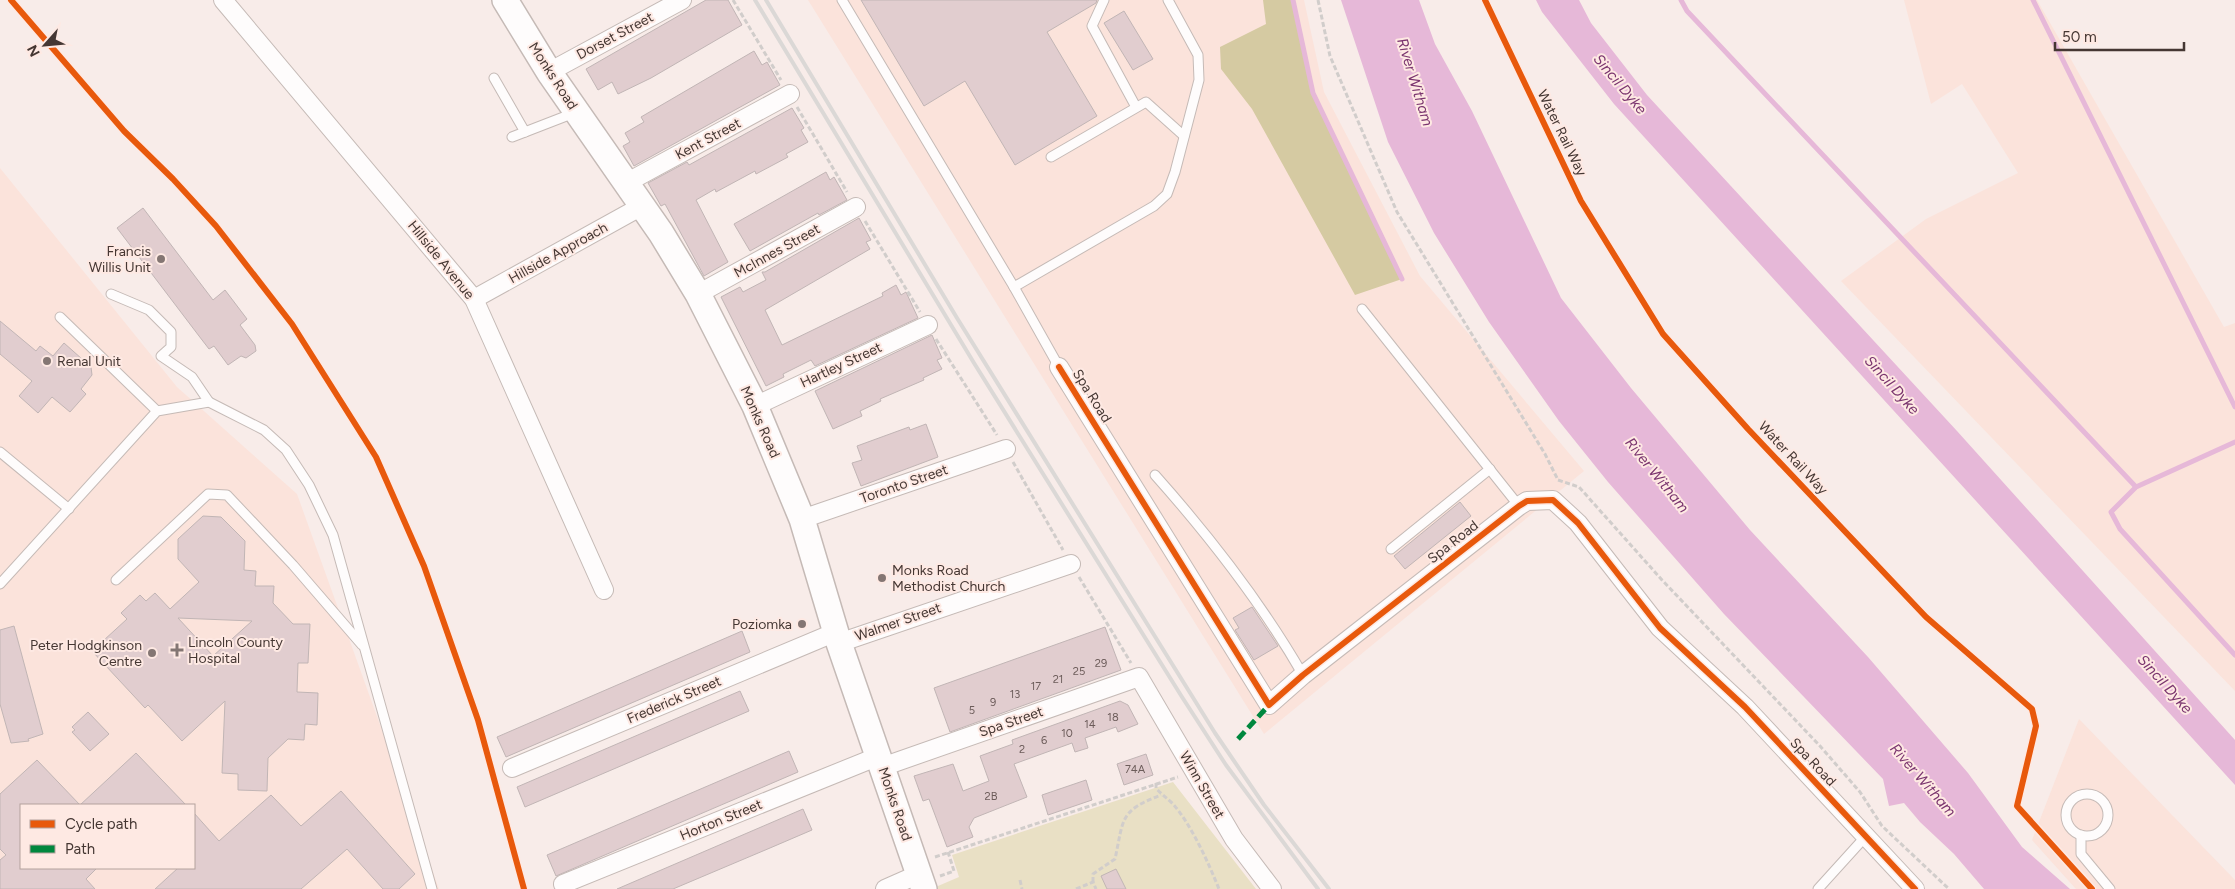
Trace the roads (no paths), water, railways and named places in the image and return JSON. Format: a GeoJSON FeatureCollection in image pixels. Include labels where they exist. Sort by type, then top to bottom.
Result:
{"type":"FeatureCollection","features":[{"type":"Feature","properties":{"kind":"main road","name":"Monks Road"},"geometry":{"type":"LineString","coordinates":[[505,0],[549,72],[642,206],[698,294],[755,406],[802,519],[837,638],[922,882]]}},
{"type":"Feature","properties":{"kind":"street","name":"Hillside Avenue"},"geometry":{"type":"LineString","coordinates":[[223,0],[474,300],[604,590]]}},
{"type":"Feature","properties":{"kind":"street","name":"Dorset Street"},"geometry":{"type":"LineString","coordinates":[[549,72],[682,0]]}},
{"type":"Feature","properties":{"kind":"street","name":"Kent Street"},"geometry":{"type":"LineString","coordinates":[[626,183],[790,94]]}},
{"type":"Feature","properties":{"kind":"street","name":"Hillside Approach"},"geometry":{"type":"LineString","coordinates":[[474,300],[642,206]]}},
{"type":"Feature","properties":{"kind":"street","name":"McInnes Street"},"geometry":{"type":"LineString","coordinates":[[698,294],[856,207]]}},
{"type":"Feature","properties":{"kind":"street","name":"Hartley Street"},"geometry":{"type":"LineString","coordinates":[[755,406],[928,325]]}},
{"type":"Feature","properties":{"kind":"street","name":"Spa Road"},"geometry":{"type":"LineString","coordinates":[[1059,367],[1269,705],[1303,675],[1519,506],[1527,501],[1553,500],[1578,524],[1660,628],[1744,707],[1915,889]]}},
{"type":"Feature","properties":{"kind":"street","name":"Toronto Street"},"geometry":{"type":"LineString","coordinates":[[802,519],[1006,449]]}},
{"type":"Feature","properties":{"kind":"street","name":"Walmer Street"},"geometry":{"type":"LineString","coordinates":[[837,638],[1071,564]]}},
{"type":"Feature","properties":{"kind":"street","name":"Frederick Street"},"geometry":{"type":"LineString","coordinates":[[512,768],[837,638]]}},
{"type":"Feature","properties":{"kind":"street","name":"Spa Street"},"geometry":{"type":"LineString","coordinates":[[880,761],[1139,677]]}},
{"type":"Feature","properties":{"kind":"street","name":"Winn Street"},"geometry":{"type":"LineString","coordinates":[[1139,677],[1234,840],[1272,889]]}},
{"type":"Feature","properties":{"kind":"street","name":"Horton Street"},"geometry":{"type":"LineString","coordinates":[[564,884],[880,761]]}},
{"type":"Feature","properties":{"kind":"street"},"geometry":{"type":"LineString","coordinates":[[885,889],[922,882]]}},
{"type":"Feature","properties":{"kind":"lane","name":"Spa Road"},"geometry":{"type":"LineString","coordinates":[[842,0],[1014,287],[1059,367]]}},
{"type":"Feature","properties":{"kind":"lane"},"geometry":{"type":"LineString","coordinates":[[1104,0],[1092,26],[1136,107]]}},
{"type":"Feature","properties":{"kind":"lane"},"geometry":{"type":"LineString","coordinates":[[1014,287],[1154,206],[1167,194],[1199,80],[1198,55],[1168,0]]}},
{"type":"Feature","properties":{"kind":"lane"},"geometry":{"type":"LineString","coordinates":[[494,78],[525,132]]}},
{"type":"Feature","properties":{"kind":"lane"},"geometry":{"type":"LineString","coordinates":[[1051,157],[1146,102],[1184,136]]}},
{"type":"Feature","properties":{"kind":"lane"},"geometry":{"type":"LineString","coordinates":[[512,137],[577,112]]}},
{"type":"Feature","properties":{"kind":"lane"},"geometry":{"type":"LineString","coordinates":[[111,294],[149,310],[171,332],[171,347],[162,356],[192,378],[209,402],[264,430],[286,450],[309,485],[333,535],[432,889]]}},
{"type":"Feature","properties":{"kind":"lane"},"geometry":{"type":"LineString","coordinates":[[1362,309],[1519,506]]}},
{"type":"Feature","properties":{"kind":"lane"},"geometry":{"type":"LineString","coordinates":[[60,317],[158,411]]}},
{"type":"Feature","properties":{"kind":"lane"},"geometry":{"type":"LineString","coordinates":[[0,584],[158,411],[209,402]]}},
{"type":"Feature","properties":{"kind":"lane"},"geometry":{"type":"LineString","coordinates":[[0,452],[69,509]]}},
{"type":"Feature","properties":{"kind":"lane"},"geometry":{"type":"LineString","coordinates":[[1391,549],[1490,469]]}},
{"type":"Feature","properties":{"kind":"lane"},"geometry":{"type":"LineString","coordinates":[[1155,475],[1182,505],[1255,597],[1303,675]]}},
{"type":"Feature","properties":{"kind":"lane"},"geometry":{"type":"LineString","coordinates":[[116,580],[208,494],[228,495],[293,565],[364,647]]}},
{"type":"Feature","properties":{"kind":"lane"},"geometry":{"type":"LineString","coordinates":[[2087,794],[2094,796],[2104,803],[2108,816],[2107,822],[2100,832],[2094,835],[2081,835],[2070,826],[2067,812],[2074,800],[2087,794]]}},
{"type":"Feature","properties":{"kind":"lane"},"geometry":{"type":"LineString","coordinates":[[2081,835],[2081,854],[2110,889]]}},
{"type":"Feature","properties":{"kind":"lane"},"geometry":{"type":"LineString","coordinates":[[1818,889],[1866,836]]}},
{"type":"Feature","properties":{"kind":"water","name":"River Witham"},"geometry":{"type":"Polygon","coordinates":[[[1341,0],[1419,0],[1435,44],[1472,111],[1561,298],[1631,388],[1750,530],[1868,657],[1968,773],[2022,847],[2070,889],[1984,889],[1954,854],[1920,822],[1904,803],[1889,806],[1883,779],[1724,614],[1608,482],[1559,421],[1489,322],[1434,233],[1388,142],[1341,0]]]}},
{"type":"Feature","properties":{"kind":"water","name":"Sincil Dyke"},"geometry":{"type":"Polygon","coordinates":[[[1536,0],[1579,0],[1591,23],[1647,95],[1957,431],[2235,740],[2235,785],[1614,104],[1542,12],[1536,0]]]}},
{"type":"Feature","properties":{"kind":"waterway"},"geometry":{"type":"LineString","coordinates":[[1293,0],[1313,93],[1402,279]]}},
{"type":"Feature","properties":{"kind":"waterway"},"geometry":{"type":"LineString","coordinates":[[1681,0],[1687,11],[2136,487]]}},
{"type":"Feature","properties":{"kind":"waterway"},"geometry":{"type":"LineString","coordinates":[[2033,0],[2235,407]]}},
{"type":"Feature","properties":{"kind":"waterway"},"geometry":{"type":"LineString","coordinates":[[2235,442],[2136,487],[2111,512],[2120,529],[2235,655]]}},
{"type":"Feature","properties":{"kind":"railway"},"geometry":{"type":"LineString","coordinates":[[755,0],[974,363],[1182,697],[1226,765],[1318,889]]}},
{"type":"Feature","properties":{"kind":"railway"},"geometry":{"type":"LineString","coordinates":[[766,0],[957,318],[1215,733],[1264,805],[1329,889]]}},
{"type":"Feature","properties":{"kind":"place","name":"Francis Willis Unit"},"geometry":{"type":"Point","coordinates":[161,259]}},
{"type":"Feature","properties":{"kind":"place","name":"Renal Unit"},"geometry":{"type":"Point","coordinates":[47,361]}},
{"type":"Feature","properties":{"kind":"place","name":"Monks Road Methodist Church"},"geometry":{"type":"Point","coordinates":[882,578]}},
{"type":"Feature","properties":{"kind":"place","name":"Poziomka"},"geometry":{"type":"Point","coordinates":[802,624]}},
{"type":"Feature","properties":{"kind":"place","name":"Lincoln County Hospital"},"geometry":{"type":"Point","coordinates":[177,650]}},
{"type":"Feature","properties":{"kind":"place","name":"Peter Hodgkinson Centre"},"geometry":{"type":"Point","coordinates":[152,653]}}]}
